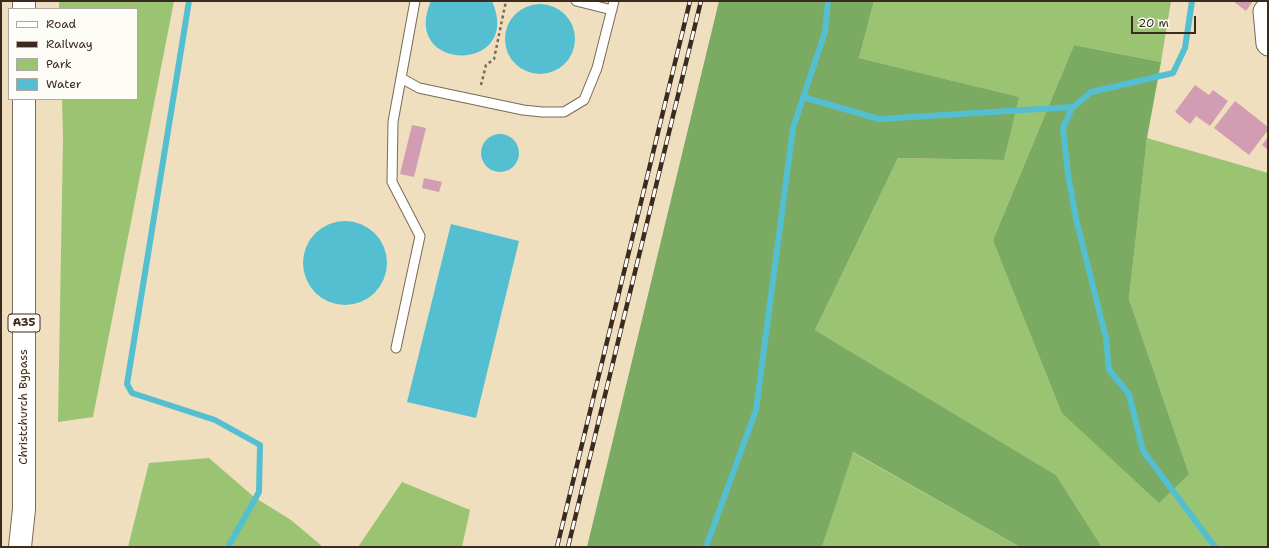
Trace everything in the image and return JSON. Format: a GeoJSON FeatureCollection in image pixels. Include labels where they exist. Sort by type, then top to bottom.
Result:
{"type":"FeatureCollection","features":[{"type":"Feature","properties":{"kind":"main road","name":"Christchurch Bypass"},"geometry":{"type":"LineString","coordinates":[[20,547],[24,510],[24,100]]}},
{"type":"Feature","properties":{"kind":"street"},"geometry":{"type":"LineString","coordinates":[[1268,4],[1263,11],[1266,44],[1268,46]]}},
{"type":"Feature","properties":{"kind":"lane"},"geometry":{"type":"LineString","coordinates":[[396,348],[420,236],[392,182],[393,122],[415,1]]}},
{"type":"Feature","properties":{"kind":"lane"},"geometry":{"type":"LineString","coordinates":[[401,78],[419,88],[542,112],[564,112],[584,100],[597,68],[613,5],[576,1]]}},
{"type":"Feature","properties":{"kind":"path"},"geometry":{"type":"LineString","coordinates":[[478,99],[486,65],[494,59],[506,1]]}},
{"type":"Feature","properties":{"kind":"green space"},"geometry":{"type":"Polygon","coordinates":[[[59,1],[174,1],[93,417],[58,422],[63,138],[62,100],[138,100],[138,8],[59,8],[59,1]]]}},
{"type":"Feature","properties":{"kind":"green space"},"geometry":{"type":"Polygon","coordinates":[[[719,1],[874,1],[859,58],[1019,97],[1004,160],[898,158],[815,330],[1056,475],[1102,547],[1020,547],[853,452],[822,547],[587,547],[719,1]]]}},
{"type":"Feature","properties":{"kind":"green space"},"geometry":{"type":"Polygon","coordinates":[[[874,1],[1171,1],[1161,62],[1074,45],[993,240],[1189,474],[1129,299],[1147,138],[1268,173],[1268,547],[1102,547],[1056,475],[815,330],[898,158],[1004,160],[1018,97],[859,58],[874,1]]]}},
{"type":"Feature","properties":{"kind":"green space"},"geometry":{"type":"Polygon","coordinates":[[[1074,45],[1161,62],[1147,138],[1129,299],[1189,474],[1159,503],[1062,413],[993,240],[1074,45]]]}},
{"type":"Feature","properties":{"kind":"green space"},"geometry":{"type":"Polygon","coordinates":[[[852,452],[1020,547],[822,547],[852,452]]]}},
{"type":"Feature","properties":{"kind":"green space"},"geometry":{"type":"Polygon","coordinates":[[[209,458],[254,497],[291,520],[323,547],[128,547],[149,463],[209,458]]]}},
{"type":"Feature","properties":{"kind":"green space"},"geometry":{"type":"Polygon","coordinates":[[[402,482],[470,510],[462,547],[358,547],[402,482]]]}},
{"type":"Feature","properties":{"kind":"water"},"geometry":{"type":"Polygon","coordinates":[[[431,1],[492,1],[497,25],[491,42],[478,52],[462,55],[445,52],[432,42],[426,25],[431,1]]]}},
{"type":"Feature","properties":{"kind":"water"},"geometry":{"type":"Polygon","coordinates":[[[540,4],[553,7],[565,14],[572,26],[575,39],[572,52],[565,64],[553,71],[540,74],[527,71],[515,64],[508,52],[505,39],[508,26],[515,14],[527,7],[540,4]]]}},
{"type":"Feature","properties":{"kind":"water"},"geometry":{"type":"Polygon","coordinates":[[[496,134],[504,134],[514,139],[518,146],[518,160],[514,167],[504,172],[496,172],[486,167],[484,164],[481,157],[481,149],[486,139],[489,137],[496,134]]]}},
{"type":"Feature","properties":{"kind":"water"},"geometry":{"type":"Polygon","coordinates":[[[337,221],[353,221],[369,228],[380,239],[387,255],[387,271],[384,279],[375,293],[369,298],[353,305],[337,305],[321,298],[310,287],[303,271],[303,255],[310,239],[321,228],[337,221]]]}},
{"type":"Feature","properties":{"kind":"water"},"geometry":{"type":"Polygon","coordinates":[[[451,224],[519,241],[476,418],[407,402],[451,224]]]}},
{"type":"Feature","properties":{"kind":"building"},"geometry":{"type":"Polygon","coordinates":[[[1233,1],[1253,1],[1246,11],[1233,1]]]}},
{"type":"Feature","properties":{"kind":"building"},"geometry":{"type":"Polygon","coordinates":[[[1195,85],[1209,95],[1213,90],[1228,101],[1210,126],[1196,116],[1190,124],[1175,112],[1195,85]]]}},
{"type":"Feature","properties":{"kind":"building"},"geometry":{"type":"Polygon","coordinates":[[[1235,101],[1268,127],[1268,130],[1249,155],[1214,128],[1235,101]]]}},
{"type":"Feature","properties":{"kind":"building"},"geometry":{"type":"Polygon","coordinates":[[[412,125],[426,128],[414,177],[400,174],[412,125]]]}},
{"type":"Feature","properties":{"kind":"building"},"geometry":{"type":"Polygon","coordinates":[[[1268,137],[1268,150],[1262,145],[1268,137]]]}},
{"type":"Feature","properties":{"kind":"building"},"geometry":{"type":"Polygon","coordinates":[[[424,178],[442,182],[439,192],[422,188],[424,178]]]}},
{"type":"Feature","properties":{"kind":"waterway"},"geometry":{"type":"LineString","coordinates":[[189,1],[127,384],[132,393],[215,420],[260,445],[259,492],[228,547]]}},
{"type":"Feature","properties":{"kind":"waterway"},"geometry":{"type":"LineString","coordinates":[[706,547],[756,410],[793,128],[825,32],[828,1]]}},
{"type":"Feature","properties":{"kind":"waterway"},"geometry":{"type":"LineString","coordinates":[[1192,1],[1185,48],[1173,73],[1091,92],[1072,108],[1063,128],[1068,174],[1076,219],[1106,338],[1109,370],[1129,394],[1143,451],[1215,547]]}},
{"type":"Feature","properties":{"kind":"waterway"},"geometry":{"type":"LineString","coordinates":[[803,97],[879,119],[1073,107]]}},
{"type":"Feature","properties":{"kind":"railway"},"geometry":{"type":"LineString","coordinates":[[557,547],[690,1]]}},
{"type":"Feature","properties":{"kind":"railway"},"geometry":{"type":"LineString","coordinates":[[568,547],[701,1]]}}]}
